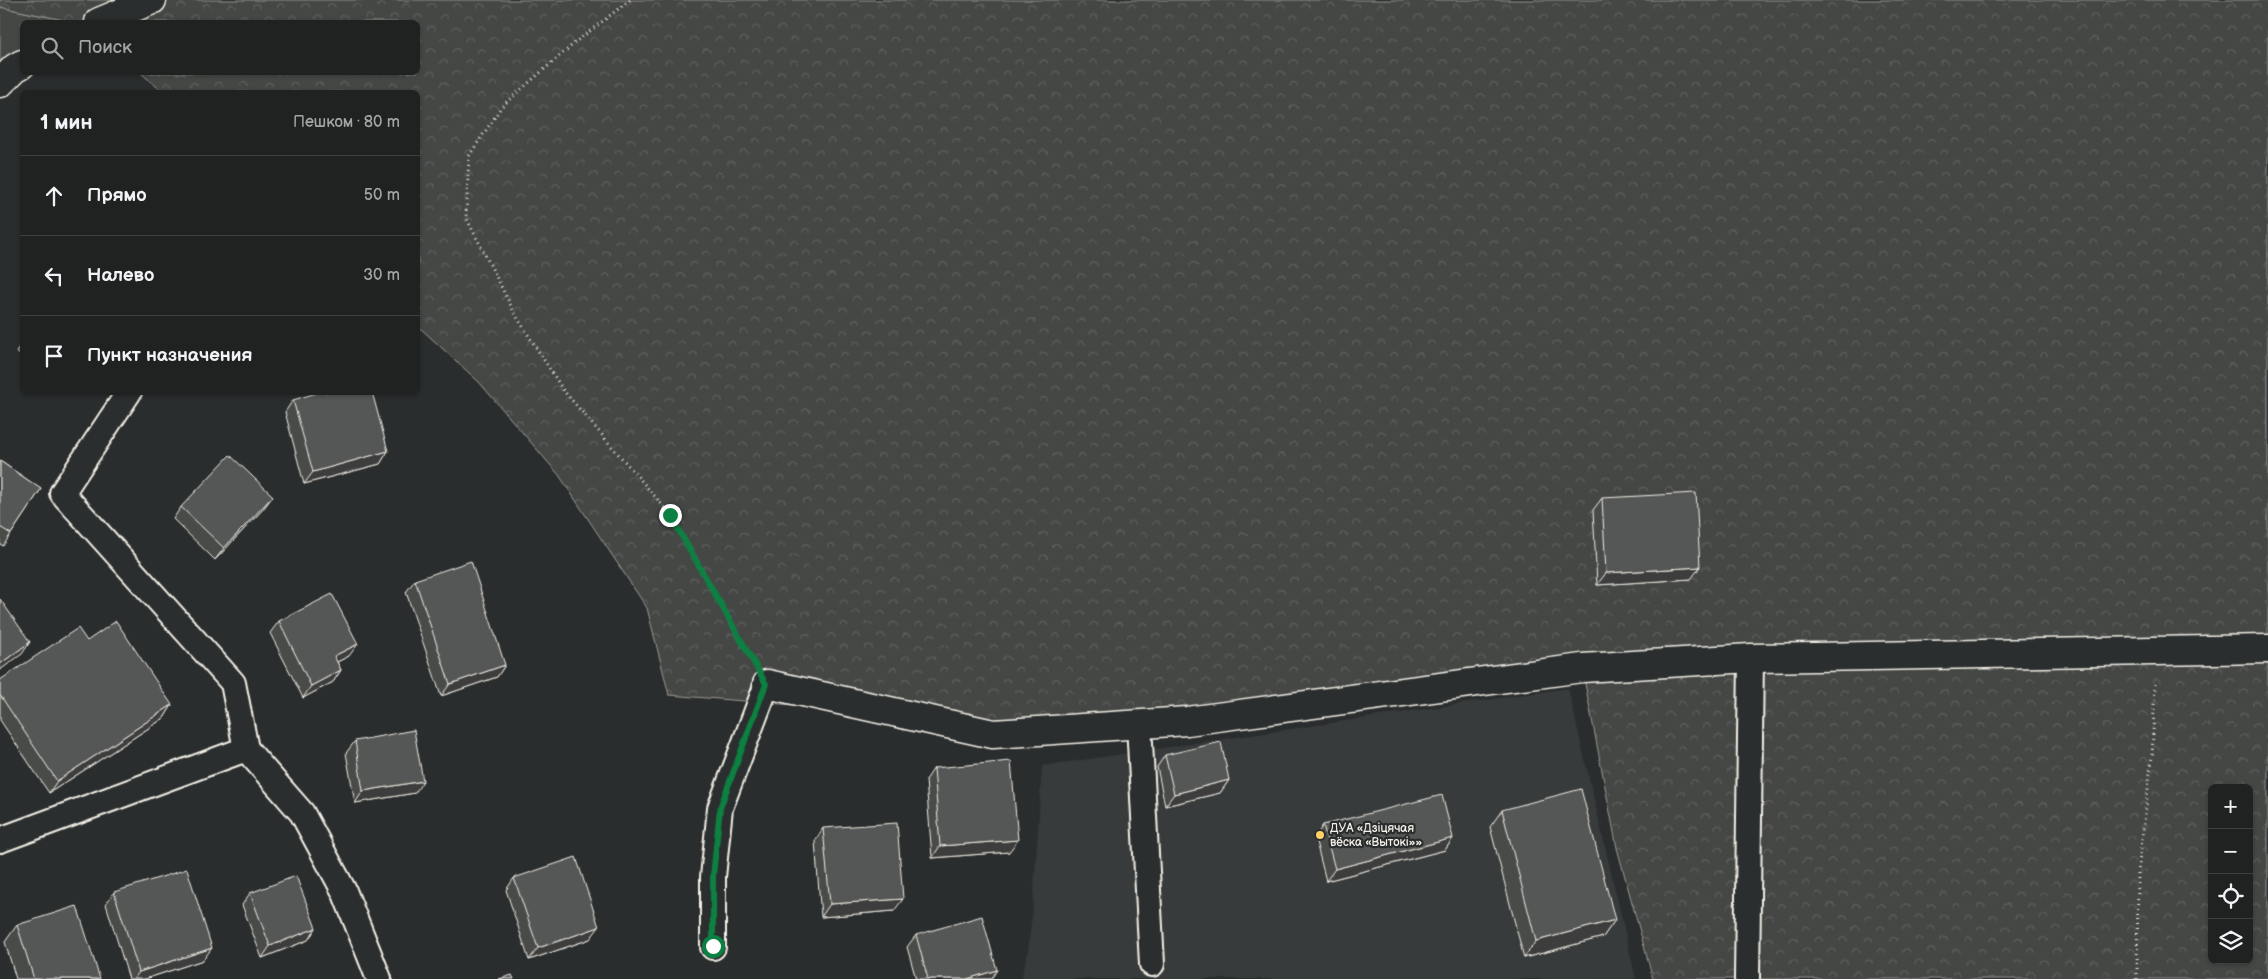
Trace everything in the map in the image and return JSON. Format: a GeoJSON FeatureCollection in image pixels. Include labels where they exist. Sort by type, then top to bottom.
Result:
{"type":"FeatureCollection","features":[{"type":"Feature","properties":{"kind":"street"},"geometry":{"type":"LineString","coordinates":[[104,20],[152,0]]}},
{"type":"Feature","properties":{"kind":"street"},"geometry":{"type":"LineString","coordinates":[[0,83],[20,65]]}},
{"type":"Feature","properties":{"kind":"street"},"geometry":{"type":"LineString","coordinates":[[766,684],[993,734],[1187,721],[1582,668],[1751,658],[2268,649]]}},
{"type":"Feature","properties":{"kind":"lane"},"geometry":{"type":"LineString","coordinates":[[127,395],[62,493],[234,683],[246,749],[302,813],[344,891],[379,979]]}},
{"type":"Feature","properties":{"kind":"lane"},"geometry":{"type":"LineString","coordinates":[[1746,979],[1751,658]]}},
{"type":"Feature","properties":{"kind":"lane"},"geometry":{"type":"LineString","coordinates":[[713,946],[713,876],[720,808],[766,684]]}},
{"type":"Feature","properties":{"kind":"lane"},"geometry":{"type":"LineString","coordinates":[[1138,724],[1152,964]]}},
{"type":"Feature","properties":{"kind":"lane"},"geometry":{"type":"LineString","coordinates":[[0,840],[246,749]]}},
{"type":"Feature","properties":{"kind":"path"},"geometry":{"type":"LineString","coordinates":[[630,0],[577,41],[502,106],[469,156],[466,217],[515,314],[562,390],[670,515],[766,684]]}},
{"type":"Feature","properties":{"kind":"path"},"geometry":{"type":"LineString","coordinates":[[2137,979],[2138,872],[2152,756],[2156,651]]}},
{"type":"Feature","properties":{"kind":"shaded area","name":"ДУА «Дзіцячая вёска «Вытокі»»"},"geometry":{"type":"Polygon","coordinates":[[[1568,688],[1636,979],[1021,979],[1028,951],[1033,905],[1042,766],[1568,688]]]}},
{"type":"Feature","properties":{"kind":"green space"},"geometry":{"type":"Polygon","coordinates":[[[0,0],[2268,0],[2268,979],[1653,979],[1617,848],[1582,668],[993,734],[818,707],[669,695],[647,608],[559,475],[479,382],[420,328],[420,90],[161,90],[143,75],[420,75],[420,20],[64,20],[0,7],[0,0]]]}},
{"type":"Feature","properties":{"kind":"green space"},"geometry":{"type":"Polygon","coordinates":[[[0,7],[64,20],[20,20],[20,66],[0,83],[0,7]]]}},
{"type":"Feature","properties":{"kind":"building"},"geometry":{"type":"Polygon","coordinates":[[[310,395],[373,395],[388,451],[313,472],[293,400],[310,395]]]}},
{"type":"Feature","properties":{"kind":"building"},"geometry":{"type":"Polygon","coordinates":[[[230,455],[273,496],[224,548],[181,507],[230,455]]]}},
{"type":"Feature","properties":{"kind":"building"},"geometry":{"type":"Polygon","coordinates":[[[0,461],[41,489],[11,534],[0,527],[0,461]]]}},
{"type":"Feature","properties":{"kind":"building"},"geometry":{"type":"Polygon","coordinates":[[[1696,493],[1700,567],[1606,573],[1602,498],[1696,493]]]}},
{"type":"Feature","properties":{"kind":"building"},"geometry":{"type":"Polygon","coordinates":[[[471,561],[505,665],[450,684],[415,580],[471,561]]]}},
{"type":"Feature","properties":{"kind":"building"},"geometry":{"type":"Polygon","coordinates":[[[332,594],[358,644],[334,656],[341,670],[311,686],[279,621],[332,594]]]}},
{"type":"Feature","properties":{"kind":"building"},"geometry":{"type":"Polygon","coordinates":[[[0,599],[30,642],[0,664],[0,599]]]}},
{"type":"Feature","properties":{"kind":"building"},"geometry":{"type":"Polygon","coordinates":[[[116,621],[172,705],[57,781],[0,695],[0,680],[78,628],[87,641],[116,621]]]}},
{"type":"Feature","properties":{"kind":"building"},"geometry":{"type":"Polygon","coordinates":[[[414,730],[423,781],[363,791],[355,741],[414,730]]]}},
{"type":"Feature","properties":{"kind":"building"},"geometry":{"type":"Polygon","coordinates":[[[1221,742],[1229,780],[1174,794],[1165,755],[1221,742]]]}},
{"type":"Feature","properties":{"kind":"building"},"geometry":{"type":"Polygon","coordinates":[[[1011,761],[1018,840],[940,846],[934,768],[1011,761]]]}},
{"type":"Feature","properties":{"kind":"building"},"geometry":{"type":"Polygon","coordinates":[[[1581,789],[1615,920],[1536,941],[1502,810],[1581,789]]]}},
{"type":"Feature","properties":{"kind":"building"},"geometry":{"type":"Polygon","coordinates":[[[1442,795],[1453,838],[1335,869],[1323,825],[1442,795]]]}},
{"type":"Feature","properties":{"kind":"building"},"geometry":{"type":"Polygon","coordinates":[[[897,823],[903,899],[830,904],[823,828],[897,823]]]}},
{"type":"Feature","properties":{"kind":"building"},"geometry":{"type":"Polygon","coordinates":[[[576,857],[599,927],[538,948],[514,878],[576,857]]]}},
{"type":"Feature","properties":{"kind":"building"},"geometry":{"type":"Polygon","coordinates":[[[187,869],[212,948],[139,972],[114,892],[187,869]]]}},
{"type":"Feature","properties":{"kind":"building"},"geometry":{"type":"Polygon","coordinates":[[[296,876],[316,928],[270,946],[250,893],[296,876]]]}},
{"type":"Feature","properties":{"kind":"building"},"geometry":{"type":"Polygon","coordinates":[[[77,906],[100,979],[34,979],[17,925],[77,906]]]}},
{"type":"Feature","properties":{"kind":"building"},"geometry":{"type":"Polygon","coordinates":[[[982,916],[997,970],[967,979],[928,979],[916,935],[982,916]]]}},
{"type":"Feature","properties":{"kind":"building"},"geometry":{"type":"Polygon","coordinates":[[[512,975],[514,979],[499,979],[512,975]]]}},
{"type":"Feature","properties":{"kind":"place","name":"ДУА «Дзіцячая вёска «Вытокі»»"},"geometry":{"type":"Point","coordinates":[1320,835]}},
{"type":"Feature","properties":{"kind":"route"},"geometry":{"type":"LineString","coordinates":[[670,515],[766,684],[720,808],[713,876],[713,946]]}}]}
